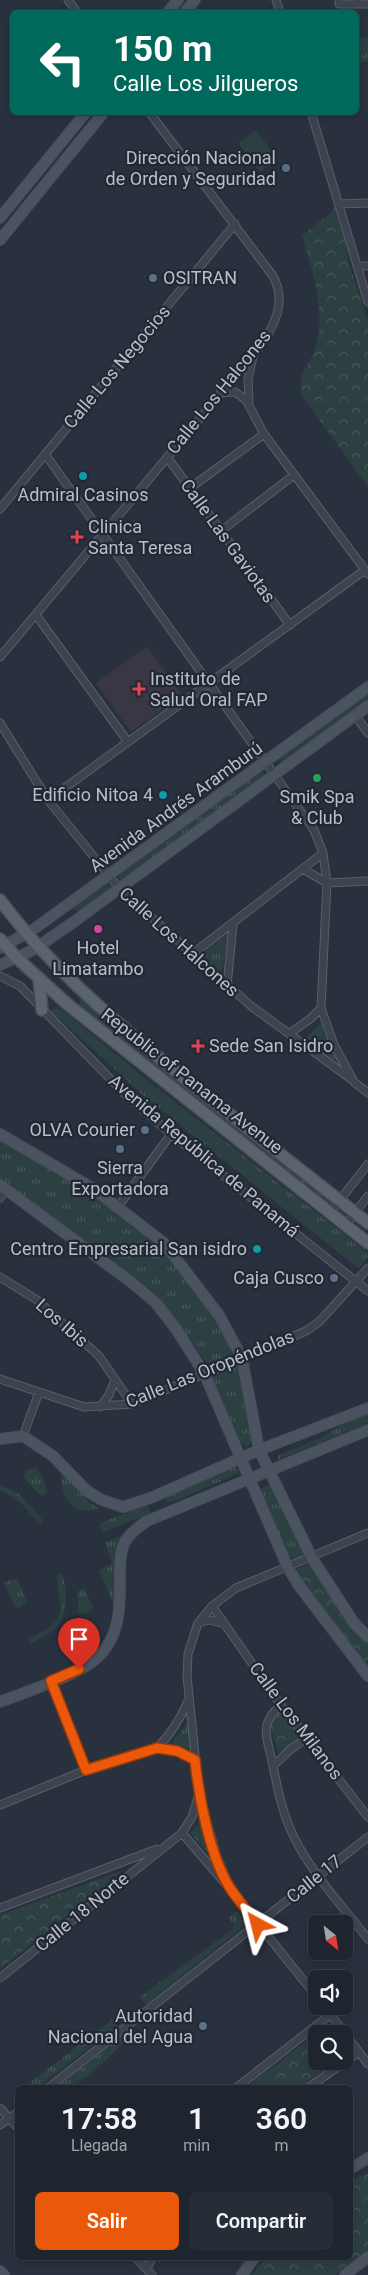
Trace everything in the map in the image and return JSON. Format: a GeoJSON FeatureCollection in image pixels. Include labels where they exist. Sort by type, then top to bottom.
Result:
{"type":"FeatureCollection","features":[{"type":"Feature","properties":{"kind":"main road"},"geometry":{"type":"LineString","coordinates":[[170,10],[178,0]]}},
{"type":"Feature","properties":{"kind":"main road"},"geometry":{"type":"LineString","coordinates":[[187,10],[195,0]]}},
{"type":"Feature","properties":{"kind":"main road"},"geometry":{"type":"LineString","coordinates":[[0,218],[84,115]]}},
{"type":"Feature","properties":{"kind":"main road"},"geometry":{"type":"LineString","coordinates":[[0,240],[102,115]]}},
{"type":"Feature","properties":{"kind":"main road","name":"Avenida Andrés Aramburú"},"geometry":{"type":"LineString","coordinates":[[2,944],[26,934],[65,907],[368,687]]}},
{"type":"Feature","properties":{"kind":"main road","name":"Avenida Andrés Aramburú"},"geometry":{"type":"LineString","coordinates":[[0,965],[38,947],[75,921],[368,706]]}},
{"type":"Feature","properties":{"kind":"main road","name":"Republic of Panama Avenue"},"geometry":{"type":"LineString","coordinates":[[0,900],[26,934],[80,989],[189,1082],[368,1223]]}},
{"type":"Feature","properties":{"kind":"main road"},"geometry":{"type":"LineString","coordinates":[[65,907],[75,921]]}},
{"type":"Feature","properties":{"kind":"main road","name":"Republic of Panama Avenue"},"geometry":{"type":"LineString","coordinates":[[2,944],[66,1003],[368,1243]]}},
{"type":"Feature","properties":{"kind":"main road"},"geometry":{"type":"LineString","coordinates":[[39,979],[42,1010]]}},
{"type":"Feature","properties":{"kind":"main road"},"geometry":{"type":"LineString","coordinates":[[66,1003],[80,989]]}},
{"type":"Feature","properties":{"kind":"main road"},"geometry":{"type":"LineString","coordinates":[[0,1134],[118,1206],[164,1243],[219,1315],[242,1358],[259,1450],[268,1470],[312,1558],[354,1622],[368,1637]]}},
{"type":"Feature","properties":{"kind":"main road"},"geometry":{"type":"LineString","coordinates":[[2,1191],[131,1282],[156,1304],[176,1329],[204,1373],[288,1568],[300,1587],[368,1676]]}},
{"type":"Feature","properties":{"kind":"main road"},"geometry":{"type":"LineString","coordinates":[[0,1439],[23,1436],[53,1456],[88,1491],[102,1500],[123,1507],[153,1497],[259,1450],[368,1408]]}},
{"type":"Feature","properties":{"kind":"main road"},"geometry":{"type":"LineString","coordinates":[[0,1702],[95,1660],[113,1638],[120,1612],[120,1564],[124,1544],[135,1530],[161,1514],[368,1430]]}},
{"type":"Feature","properties":{"kind":"main road"},"geometry":{"type":"LineString","coordinates":[[153,1497],[161,1514]]}},
{"type":"Feature","properties":{"kind":"main road"},"geometry":{"type":"LineString","coordinates":[[353,2167],[368,2158]]}},
{"type":"Feature","properties":{"kind":"main road"},"geometry":{"type":"LineString","coordinates":[[345,2275],[368,2257]]}},
{"type":"Feature","properties":{"kind":"main road"},"geometry":{"type":"LineString","coordinates":[[242,2275],[253,2260]]}},
{"type":"Feature","properties":{"kind":"main road"},"geometry":{"type":"LineString","coordinates":[[0,2270],[4,2275]]}},
{"type":"Feature","properties":{"kind":"street"},"geometry":{"type":"LineString","coordinates":[[339,0],[339,4],[358,2],[368,4]]}},
{"type":"Feature","properties":{"kind":"street","name":"Calle Los Halcones"},"geometry":{"type":"LineString","coordinates":[[0,657],[220,392],[254,354],[275,322],[280,306],[280,296],[273,276],[152,115]]}},
{"type":"Feature","properties":{"kind":"street"},"geometry":{"type":"LineString","coordinates":[[312,115],[368,302]]}},
{"type":"Feature","properties":{"kind":"street"},"geometry":{"type":"LineString","coordinates":[[338,204],[368,203]]}},
{"type":"Feature","properties":{"kind":"street","name":"Calle Los Negocios"},"geometry":{"type":"LineString","coordinates":[[0,509],[235,224]]}},
{"type":"Feature","properties":{"kind":"street"},"geometry":{"type":"LineString","coordinates":[[357,266],[368,266]]}},
{"type":"Feature","properties":{"kind":"street"},"geometry":{"type":"LineString","coordinates":[[249,404],[248,379],[254,354]]}},
{"type":"Feature","properties":{"kind":"street"},"geometry":{"type":"LineString","coordinates":[[48,800],[209,682],[367,572],[264,434],[249,404],[238,393],[220,392]]}},
{"type":"Feature","properties":{"kind":"street"},"geometry":{"type":"LineString","coordinates":[[190,488],[264,434]]}},
{"type":"Feature","properties":{"kind":"street"},"geometry":{"type":"LineString","coordinates":[[45,454],[314,830],[323,853],[327,883],[321,1008],[334,1044],[354,1082]]}},
{"type":"Feature","properties":{"kind":"street","name":"Calle Las Gaviotas"},"geometry":{"type":"LineString","coordinates":[[167,457],[290,625]]}},
{"type":"Feature","properties":{"kind":"street"},"geometry":{"type":"LineString","coordinates":[[221,531],[294,475]]}},
{"type":"Feature","properties":{"kind":"street"},"geometry":{"type":"LineString","coordinates":[[36,615],[128,742]]}},
{"type":"Feature","properties":{"kind":"street"},"geometry":{"type":"LineString","coordinates":[[355,715],[368,733]]}},
{"type":"Feature","properties":{"kind":"street","name":"Calle Los Halcones"},"geometry":{"type":"LineString","coordinates":[[0,723],[48,800],[119,888],[251,1006],[290,1033],[368,1093]]}},
{"type":"Feature","properties":{"kind":"street"},"geometry":{"type":"LineString","coordinates":[[192,955],[233,925],[323,853]]}},
{"type":"Feature","properties":{"kind":"street"},"geometry":{"type":"LineString","coordinates":[[303,869],[327,883],[368,881]]}},
{"type":"Feature","properties":{"kind":"street"},"geometry":{"type":"LineString","coordinates":[[227,986],[233,925]]}},
{"type":"Feature","properties":{"kind":"street","name":"Avenida República de Panamá"},"geometry":{"type":"LineString","coordinates":[[0,976],[20,986],[125,1094],[171,1134],[368,1291]]}},
{"type":"Feature","properties":{"kind":"street"},"geometry":{"type":"LineString","coordinates":[[290,1033],[310,1019],[321,1008]]}},
{"type":"Feature","properties":{"kind":"street"},"geometry":{"type":"LineString","coordinates":[[118,1206],[171,1134]]}},
{"type":"Feature","properties":{"kind":"street"},"geometry":{"type":"LineString","coordinates":[[330,1213],[368,1164]]}},
{"type":"Feature","properties":{"kind":"street"},"geometry":{"type":"LineString","coordinates":[[345,1225],[368,1196]]}},
{"type":"Feature","properties":{"kind":"street","name":"Calle Las Oropéndolas"},"geometry":{"type":"LineString","coordinates":[[0,1379],[76,1405],[100,1408],[132,1404],[306,1331],[319,1322],[368,1268]]}},
{"type":"Feature","properties":{"kind":"street","name":"Los Ibis"},"geometry":{"type":"LineString","coordinates":[[0,1277],[37,1300],[99,1356],[132,1404]]}},
{"type":"Feature","properties":{"kind":"street"},"geometry":{"type":"LineString","coordinates":[[100,1408],[115,1380]]}},
{"type":"Feature","properties":{"kind":"street"},"geometry":{"type":"LineString","coordinates":[[23,1436],[39,1392]]}},
{"type":"Feature","properties":{"kind":"street"},"geometry":{"type":"LineString","coordinates":[[231,1890],[217,1857],[199,1795],[188,1700],[188,1654],[198,1623],[212,1606],[236,1588],[312,1558],[368,1533]]}},
{"type":"Feature","properties":{"kind":"street","name":"Calle Los Milanos"},"geometry":{"type":"LineString","coordinates":[[212,1606],[281,1705],[368,1817]]}},
{"type":"Feature","properties":{"kind":"street"},"geometry":{"type":"LineString","coordinates":[[198,1623],[210,1620],[226,1624]]}},
{"type":"Feature","properties":{"kind":"street"},"geometry":{"type":"LineString","coordinates":[[51,1681],[86,1770]]}},
{"type":"Feature","properties":{"kind":"street"},"geometry":{"type":"LineString","coordinates":[[157,1748],[181,1717],[188,1700]]}},
{"type":"Feature","properties":{"kind":"street"},"geometry":{"type":"LineString","coordinates":[[281,1705],[270,1714],[266,1722],[279,1798],[287,1822],[295,1840],[318,1874],[368,1939]]}},
{"type":"Feature","properties":{"kind":"street"},"geometry":{"type":"LineString","coordinates":[[273,1766],[291,1748],[307,1738]]}},
{"type":"Feature","properties":{"kind":"street"},"geometry":{"type":"LineString","coordinates":[[0,1805],[86,1770],[157,1748],[177,1751],[195,1760]]}},
{"type":"Feature","properties":{"kind":"street"},"geometry":{"type":"LineString","coordinates":[[0,1908],[164,1846],[182,1833],[192,1817],[199,1795]]}},
{"type":"Feature","properties":{"kind":"street"},"geometry":{"type":"LineString","coordinates":[[182,1833],[231,1890],[308,1986]]}},
{"type":"Feature","properties":{"kind":"street","name":"Calle 17"},"geometry":{"type":"LineString","coordinates":[[52,2085],[258,1925],[318,1874],[368,1837]]}},
{"type":"Feature","properties":{"kind":"street","name":"Calle 18 Norte"},"geometry":{"type":"LineString","coordinates":[[0,1978],[164,1846]]}},
{"type":"Feature","properties":{"kind":"street"},"geometry":{"type":"LineString","coordinates":[[240,2085],[330,2015]]}},
{"type":"Feature","properties":{"kind":"street"},"geometry":{"type":"LineString","coordinates":[[332,2015],[368,2064]]}},
{"type":"Feature","properties":{"kind":"street"},"geometry":{"type":"LineString","coordinates":[[312,2085],[359,2052]]}},
{"type":"Feature","properties":{"kind":"street"},"geometry":{"type":"LineString","coordinates":[[0,2108],[15,2125]]}},
{"type":"Feature","properties":{"kind":"street"},"geometry":{"type":"LineString","coordinates":[[0,2125],[15,2114]]}},
{"type":"Feature","properties":{"kind":"street"},"geometry":{"type":"LineString","coordinates":[[138,2260],[152,2275]]}},
{"type":"Feature","properties":{"kind":"street"},"geometry":{"type":"LineString","coordinates":[[147,2269],[151,2260]]}},
{"type":"Feature","properties":{"kind":"shaded area","name":"Instituto de Salud Oral FAP"},"geometry":{"type":"Polygon","coordinates":[[[147,646],[182,695],[131,732],[96,683],[147,646]]]}},
{"type":"Feature","properties":{"kind":"green space"},"geometry":{"type":"Polygon","coordinates":[[[359,37],[368,38],[368,62],[359,63],[359,37]]]}},
{"type":"Feature","properties":{"kind":"green space"},"geometry":{"type":"Polygon","coordinates":[[[256,130],[277,158],[260,172],[238,143],[256,130]]]}},
{"type":"Feature","properties":{"kind":"green space"},"geometry":{"type":"Polygon","coordinates":[[[338,204],[349,263],[368,321],[368,487],[302,396],[300,389],[302,376],[314,353],[319,332],[319,304],[302,235],[330,214],[338,204]]]}},
{"type":"Feature","properties":{"kind":"green space"},"geometry":{"type":"Polygon","coordinates":[[[368,691],[368,704],[283,766],[279,758],[368,691]]]}},
{"type":"Feature","properties":{"kind":"green space"},"geometry":{"type":"Polygon","coordinates":[[[261,769],[266,777],[122,882],[117,874],[261,769]]]}},
{"type":"Feature","properties":{"kind":"green space"},"geometry":{"type":"Polygon","coordinates":[[[106,881],[112,890],[78,914],[72,905],[106,881]]]}},
{"type":"Feature","properties":{"kind":"green space"},"geometry":{"type":"Polygon","coordinates":[[[227,931],[229,936],[222,970],[219,973],[198,953],[227,931]]]}},
{"type":"Feature","properties":{"kind":"green space"},"geometry":{"type":"Polygon","coordinates":[[[82,999],[332,1200],[329,1204],[78,1004],[82,999]]]}},
{"type":"Feature","properties":{"kind":"green space"},"geometry":{"type":"Polygon","coordinates":[[[57,1006],[156,1087],[368,1253],[368,1257],[359,1269],[144,1096],[51,1011],[57,1006]]]}},
{"type":"Feature","properties":{"kind":"green space"},"geometry":{"type":"Polygon","coordinates":[[[322,1022],[324,1034],[341,1065],[337,1066],[310,1045],[306,1038],[322,1022]]]}},
{"type":"Feature","properties":{"kind":"green space"},"geometry":{"type":"Polygon","coordinates":[[[0,1139],[84,1189],[156,1242],[179,1267],[200,1296],[233,1352],[228,1357],[214,1364],[207,1363],[155,1293],[0,1181],[0,1139]]]}},
{"type":"Feature","properties":{"kind":"green space"},"geometry":{"type":"Polygon","coordinates":[[[235,1365],[239,1369],[252,1436],[250,1445],[246,1447],[239,1441],[213,1383],[213,1375],[235,1365]]]}},
{"type":"Feature","properties":{"kind":"green space"},"geometry":{"type":"Polygon","coordinates":[[[368,1414],[368,1423],[277,1460],[278,1455],[321,1438],[345,1423],[368,1414]]]}},
{"type":"Feature","properties":{"kind":"green space"},"geometry":{"type":"Polygon","coordinates":[[[35,1467],[42,1475],[45,1483],[47,1493],[41,1496],[23,1477],[27,1470],[35,1467]]]}},
{"type":"Feature","properties":{"kind":"green space"},"geometry":{"type":"Polygon","coordinates":[[[234,1468],[239,1469],[239,1473],[176,1501],[167,1502],[166,1497],[234,1468]]]}},
{"type":"Feature","properties":{"kind":"green space"},"geometry":{"type":"Polygon","coordinates":[[[61,1472],[88,1501],[99,1509],[81,1510],[69,1503],[65,1497],[61,1472]]]}},
{"type":"Feature","properties":{"kind":"green space"},"geometry":{"type":"Polygon","coordinates":[[[271,1484],[304,1551],[298,1558],[289,1557],[260,1493],[260,1489],[271,1484]]]}},
{"type":"Feature","properties":{"kind":"green space"},"geometry":{"type":"Polygon","coordinates":[[[0,1486],[19,1495],[42,1519],[42,1522],[39,1523],[17,1500],[0,1491],[0,1486]]]}},
{"type":"Feature","properties":{"kind":"green space"},"geometry":{"type":"Polygon","coordinates":[[[144,1505],[149,1507],[150,1512],[148,1514],[103,1532],[99,1526],[101,1523],[144,1505]]]}},
{"type":"Feature","properties":{"kind":"green space"},"geometry":{"type":"Polygon","coordinates":[[[122,1535],[115,1553],[114,1605],[99,1571],[112,1563],[105,1543],[122,1535]]]}},
{"type":"Feature","properties":{"kind":"green space"},"geometry":{"type":"Polygon","coordinates":[[[310,1563],[368,1640],[368,1669],[296,1574],[298,1568],[310,1563]]]}},
{"type":"Feature","properties":{"kind":"green space"},"geometry":{"type":"Polygon","coordinates":[[[61,1574],[66,1588],[64,1614],[52,1631],[31,1643],[29,1639],[51,1626],[60,1614],[57,1575],[61,1574]]]}},
{"type":"Feature","properties":{"kind":"green space"},"geometry":{"type":"Polygon","coordinates":[[[17,1578],[26,1600],[25,1604],[19,1608],[14,1605],[4,1583],[17,1578]]]}},
{"type":"Feature","properties":{"kind":"green space"},"geometry":{"type":"Polygon","coordinates":[[[84,1587],[93,1608],[88,1613],[78,1614],[78,1591],[84,1587]]]}},
{"type":"Feature","properties":{"kind":"green space"},"geometry":{"type":"Polygon","coordinates":[[[282,1710],[300,1737],[292,1747],[278,1753],[270,1724],[282,1710]]]}},
{"type":"Feature","properties":{"kind":"green space"},"geometry":{"type":"Polygon","coordinates":[[[186,1724],[188,1725],[190,1750],[172,1742],[186,1724]]]}},
{"type":"Feature","properties":{"kind":"green space"},"geometry":{"type":"Polygon","coordinates":[[[201,1822],[212,1857],[190,1833],[201,1822]]]}},
{"type":"Feature","properties":{"kind":"green space"},"geometry":{"type":"Polygon","coordinates":[[[124,1870],[0,1969],[0,1915],[124,1870]]]}},
{"type":"Feature","properties":{"kind":"green space"},"geometry":{"type":"Polygon","coordinates":[[[237,1911],[245,1921],[245,1925],[146,2005],[140,1997],[233,1929],[234,1924],[228,1917],[237,1911]]]}},
{"type":"Feature","properties":{"kind":"green space"},"geometry":{"type":"Polygon","coordinates":[[[113,2019],[118,2026],[41,2085],[27,2085],[113,2019]]]}},
{"type":"Feature","properties":{"kind":"green space"},"geometry":{"type":"Polygon","coordinates":[[[127,2032],[121,2045],[95,2070],[73,2085],[60,2085],[127,2032]]]}},
{"type":"Feature","properties":{"kind":"green space"},"geometry":{"type":"Polygon","coordinates":[[[308,2040],[308,2070],[325,2070],[303,2085],[249,2085],[308,2040]]]}},
{"type":"Feature","properties":{"kind":"green space"},"geometry":{"type":"Polygon","coordinates":[[[368,2172],[368,2249],[335,2275],[252,2275],[263,2260],[353,2260],[353,2180],[368,2172]]]}},
{"type":"Feature","properties":{"kind":"place","name":"Dirección Nacional de Orden y Seguridad"},"geometry":{"type":"Point","coordinates":[286,168]}},
{"type":"Feature","properties":{"kind":"place","name":"OSITRAN"},"geometry":{"type":"Point","coordinates":[153,278]}},
{"type":"Feature","properties":{"kind":"place","name":"Admiral Casinos"},"geometry":{"type":"Point","coordinates":[83,476]}},
{"type":"Feature","properties":{"kind":"place","name":"Clinica Santa Teresa"},"geometry":{"type":"Point","coordinates":[77,537]}},
{"type":"Feature","properties":{"kind":"place","name":"Instituto de Salud Oral FAP"},"geometry":{"type":"Point","coordinates":[139,689]}},
{"type":"Feature","properties":{"kind":"place","name":"Smik Spa & Club"},"geometry":{"type":"Point","coordinates":[317,778]}},
{"type":"Feature","properties":{"kind":"place","name":"Edificio Nitoa 4"},"geometry":{"type":"Point","coordinates":[163,795]}},
{"type":"Feature","properties":{"kind":"place","name":"Hotel Limatambo"},"geometry":{"type":"Point","coordinates":[98,929]}},
{"type":"Feature","properties":{"kind":"place","name":"Sede San Isidro"},"geometry":{"type":"Point","coordinates":[198,1046]}},
{"type":"Feature","properties":{"kind":"place","name":"OLVA Courier"},"geometry":{"type":"Point","coordinates":[145,1130]}},
{"type":"Feature","properties":{"kind":"place","name":"Sierra Exportadora"},"geometry":{"type":"Point","coordinates":[120,1149]}},
{"type":"Feature","properties":{"kind":"place","name":"Centro Empresarial San isidro"},"geometry":{"type":"Point","coordinates":[257,1249]}},
{"type":"Feature","properties":{"kind":"place","name":"Caja Cusco"},"geometry":{"type":"Point","coordinates":[334,1278]}},
{"type":"Feature","properties":{"kind":"place","name":"Autoridad Nacional del Agua"},"geometry":{"type":"Point","coordinates":[203,2026]}},
{"type":"Feature","properties":{"kind":"route"},"geometry":{"type":"LineString","coordinates":[[79,1669],[51,1681],[86,1770],[157,1748],[177,1751],[195,1760],[199,1795],[204,1816],[223,1873],[231,1890],[258,1925]]}}]}
